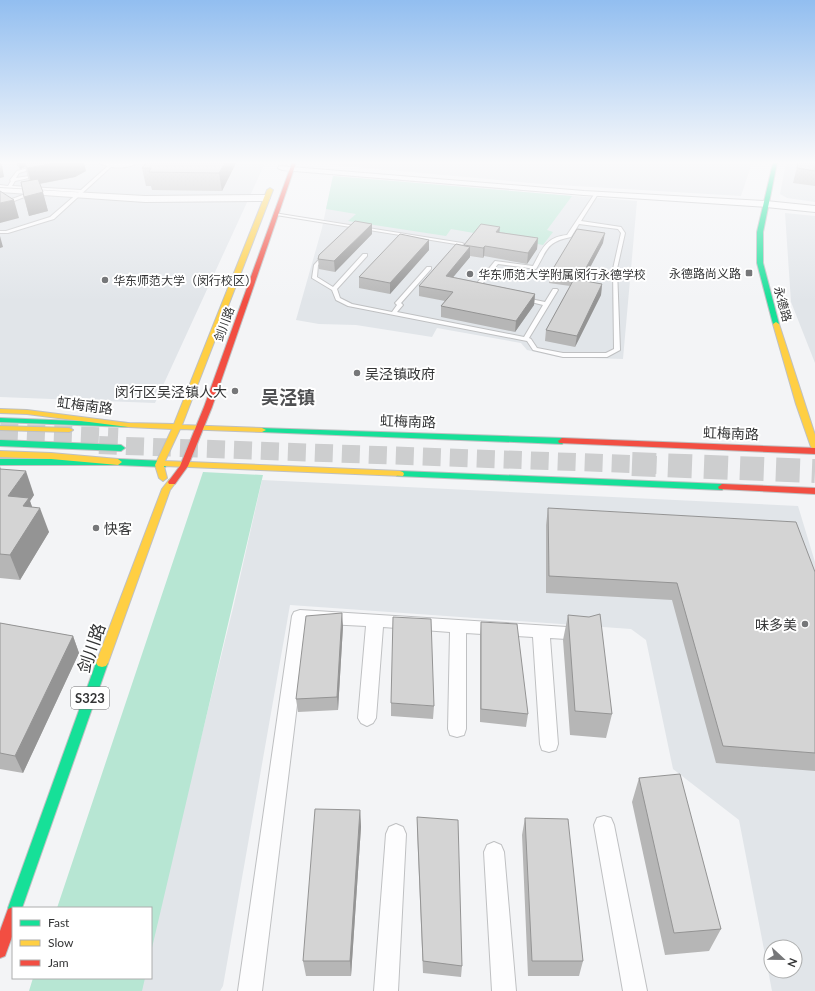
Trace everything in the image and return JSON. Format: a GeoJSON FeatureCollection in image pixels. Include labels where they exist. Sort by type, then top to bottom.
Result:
{"type":"FeatureCollection","features":[{"type":"Feature","properties":{"kind":"main road","name":"剑川路"},"geometry":{"type":"LineString","coordinates":[[160,465],[162,451],[175,430],[262,209]]}},
{"type":"Feature","properties":{"kind":"main road","name":"剑川路"},"geometry":{"type":"LineString","coordinates":[[15,907],[120,612],[166,488],[184,466],[199,431],[278,209]]}},
{"type":"Feature","properties":{"kind":"main road","name":"永德路"},"geometry":{"type":"LineString","coordinates":[[765,209],[760,232],[760,263],[773,314],[800,404],[815,447]]}},
{"type":"Feature","properties":{"kind":"main road","name":"虹梅南路"},"geometry":{"type":"LineString","coordinates":[[0,411],[27,412],[175,430]]}},
{"type":"Feature","properties":{"kind":"main road"},"geometry":{"type":"LineString","coordinates":[[0,420],[128,424]]}},
{"type":"Feature","properties":{"kind":"main road","name":"虹梅南路"},"geometry":{"type":"LineString","coordinates":[[0,428],[175,430],[815,451]]}},
{"type":"Feature","properties":{"kind":"main road"},"geometry":{"type":"LineString","coordinates":[[0,443],[129,449],[0,454]]}},
{"type":"Feature","properties":{"kind":"main road"},"geometry":{"type":"LineString","coordinates":[[162,451],[190,452]]}},
{"type":"Feature","properties":{"kind":"main road"},"geometry":{"type":"LineString","coordinates":[[24,454],[160,465],[815,491]]}},
{"type":"Feature","properties":{"kind":"main road"},"geometry":{"type":"LineString","coordinates":[[0,462],[118,462]]}},
{"type":"Feature","properties":{"kind":"main road"},"geometry":{"type":"LineString","coordinates":[[160,465],[166,488]]}},
{"type":"Feature","properties":{"kind":"main road"},"geometry":{"type":"LineString","coordinates":[[0,951],[12,917]]}},
{"type":"Feature","properties":{"kind":"street"},"geometry":{"type":"LineString","coordinates":[[250,991],[300,616],[584,634]]}},
{"type":"Feature","properties":{"kind":"street"},"geometry":{"type":"LineString","coordinates":[[367,718],[375,621]]}},
{"type":"Feature","properties":{"kind":"street"},"geometry":{"type":"LineString","coordinates":[[457,729],[458,626]]}},
{"type":"Feature","properties":{"kind":"street"},"geometry":{"type":"LineString","coordinates":[[541,631],[549,744]]}},
{"type":"Feature","properties":{"kind":"street"},"geometry":{"type":"LineString","coordinates":[[604,826],[635,991]]}},
{"type":"Feature","properties":{"kind":"street"},"geometry":{"type":"LineString","coordinates":[[386,991],[396,834]]}},
{"type":"Feature","properties":{"kind":"street"},"geometry":{"type":"LineString","coordinates":[[494,852],[504,991]]}},
{"type":"Feature","properties":{"kind":"lane"},"geometry":{"type":"LineString","coordinates":[[0,232],[6,232],[52,218],[62,209]]}},
{"type":"Feature","properties":{"kind":"lane"},"geometry":{"type":"LineString","coordinates":[[480,291],[476,288],[497,262],[534,268],[552,240],[558,236],[569,236],[586,209]]}},
{"type":"Feature","properties":{"kind":"lane"},"geometry":{"type":"LineString","coordinates":[[276,214],[462,244]]}},
{"type":"Feature","properties":{"kind":"lane"},"geometry":{"type":"LineString","coordinates":[[529,340],[535,348],[563,355],[607,355],[617,350],[615,269],[623,233],[618,228],[578,222]]}},
{"type":"Feature","properties":{"kind":"lane"},"geometry":{"type":"LineString","coordinates":[[350,232],[355,227]]}},
{"type":"Feature","properties":{"kind":"lane"},"geometry":{"type":"LineString","coordinates":[[327,254],[316,265],[314,278],[334,289],[338,299],[350,305],[526,339],[555,290]]}},
{"type":"Feature","properties":{"kind":"lane"},"geometry":{"type":"LineString","coordinates":[[334,289],[366,255]]}},
{"type":"Feature","properties":{"kind":"lane"},"geometry":{"type":"LineString","coordinates":[[393,314],[400,305],[398,303],[429,268]]}},
{"type":"Feature","properties":{"kind":"lane"},"geometry":{"type":"LineString","coordinates":[[517,298],[546,304]]}},
{"type":"Feature","properties":{"kind":"shaded area","name":"华东师范大学（闵行校区）"},"geometry":{"type":"Polygon","coordinates":[[[0,209],[244,209],[155,403],[0,397],[0,209]]]}},
{"type":"Feature","properties":{"kind":"shaded area","name":"华东师范大学附属闵行永德学校"},"geometry":{"type":"Polygon","coordinates":[[[326,209],[636,209],[623,359],[558,357],[527,350],[521,343],[437,328],[432,337],[356,325],[319,324],[296,320],[326,209]]]}},
{"type":"Feature","properties":{"kind":"shaded area"},"geometry":{"type":"Polygon","coordinates":[[[785,213],[815,216],[815,363],[791,302],[785,213]]]}},
{"type":"Feature","properties":{"kind":"shaded area"},"geometry":{"type":"Polygon","coordinates":[[[262,480],[798,506],[815,562],[815,991],[772,991],[770,979],[803,979],[803,939],[763,939],[763,944],[739,820],[673,769],[646,640],[631,629],[290,605],[223,986],[220,991],[139,991],[142,979],[152,979],[152,937],[234,604],[262,480]]]}},
{"type":"Feature","properties":{"kind":"green space"},"geometry":{"type":"Polygon","coordinates":[[[327,209],[562,209],[547,230],[553,232],[543,245],[451,229],[446,236],[348,221],[356,214],[327,209]]]}},
{"type":"Feature","properties":{"kind":"green space"},"geometry":{"type":"Polygon","coordinates":[[[203,472],[263,475],[152,948],[152,907],[57,907],[203,472]]]}},
{"type":"Feature","properties":{"kind":"green space"},"geometry":{"type":"Polygon","coordinates":[[[33,979],[145,979],[142,991],[29,991],[33,979]]]}},
{"type":"Feature","properties":{"kind":"building"},"geometry":{"type":"Polygon","coordinates":[[[355,221],[372,224],[334,261],[318,259],[319,255],[355,221]]]}},
{"type":"Feature","properties":{"kind":"building"},"geometry":{"type":"Polygon","coordinates":[[[481,224],[500,227],[496,232],[538,238],[528,253],[485,246],[483,248],[464,245],[481,224]]]}},
{"type":"Feature","properties":{"kind":"building"},"geometry":{"type":"Polygon","coordinates":[[[577,229],[605,233],[581,277],[551,272],[577,229]]]}},
{"type":"Feature","properties":{"kind":"building"},"geometry":{"type":"Polygon","coordinates":[[[400,234],[429,240],[390,283],[359,277],[400,234]]]}},
{"type":"Feature","properties":{"kind":"building"},"geometry":{"type":"Polygon","coordinates":[[[456,244],[470,247],[446,276],[535,294],[516,321],[441,306],[453,292],[419,286],[456,244]]]}},
{"type":"Feature","properties":{"kind":"building"},"geometry":{"type":"Polygon","coordinates":[[[574,279],[602,284],[577,336],[546,330],[574,279]]]}},
{"type":"Feature","properties":{"kind":"building"},"geometry":{"type":"Polygon","coordinates":[[[0,469],[26,471],[8,496],[29,498],[23,506],[40,508],[10,555],[0,554],[0,469]]]}},
{"type":"Feature","properties":{"kind":"building"},"geometry":{"type":"Polygon","coordinates":[[[548,508],[796,522],[815,572],[815,753],[723,746],[677,583],[549,576],[548,508]]]}},
{"type":"Feature","properties":{"kind":"building"},"geometry":{"type":"Polygon","coordinates":[[[342,613],[337,697],[296,699],[306,616],[342,613]]]}},
{"type":"Feature","properties":{"kind":"building"},"geometry":{"type":"Polygon","coordinates":[[[600,614],[612,714],[575,711],[568,615],[589,617],[600,614]]]}},
{"type":"Feature","properties":{"kind":"building"},"geometry":{"type":"Polygon","coordinates":[[[393,617],[431,619],[434,706],[391,703],[393,617]]]}},
{"type":"Feature","properties":{"kind":"building"},"geometry":{"type":"Polygon","coordinates":[[[481,622],[517,624],[528,714],[481,709],[481,622]]]}},
{"type":"Feature","properties":{"kind":"building"},"geometry":{"type":"Polygon","coordinates":[[[0,623],[73,636],[15,756],[0,753],[0,623]]]}},
{"type":"Feature","properties":{"kind":"building"},"geometry":{"type":"Polygon","coordinates":[[[680,774],[721,929],[674,933],[639,778],[680,774]]]}},
{"type":"Feature","properties":{"kind":"building"},"geometry":{"type":"Polygon","coordinates":[[[315,809],[360,810],[350,961],[303,961],[315,809]]]}},
{"type":"Feature","properties":{"kind":"building"},"geometry":{"type":"Polygon","coordinates":[[[417,817],[458,820],[462,966],[423,961],[417,817]]]}},
{"type":"Feature","properties":{"kind":"building"},"geometry":{"type":"Polygon","coordinates":[[[525,818],[568,819],[583,961],[532,961],[525,818]]]}},
{"type":"Feature","properties":{"kind":"tunnel"},"geometry":{"type":"LineString","coordinates":[[0,432],[118,437]]}},
{"type":"Feature","properties":{"kind":"tunnel"},"geometry":{"type":"LineString","coordinates":[[99,445],[646,465]]}},
{"type":"Feature","properties":{"kind":"tunnel"},"geometry":{"type":"LineString","coordinates":[[632,464],[646,465]]}},
{"type":"Feature","properties":{"kind":"tunnel"},"geometry":{"type":"LineString","coordinates":[[646,465],[659,465]]}},
{"type":"Feature","properties":{"kind":"tunnel"},"geometry":{"type":"LineString","coordinates":[[646,465],[815,471]]}},
{"type":"Feature","properties":{"kind":"traffic: fast"},"geometry":{"type":"LineString","coordinates":[[765,209],[760,232],[760,263],[776,324]]}},
{"type":"Feature","properties":{"kind":"traffic: fast"},"geometry":{"type":"LineString","coordinates":[[0,420],[128,425]]}},
{"type":"Feature","properties":{"kind":"traffic: fast"},"geometry":{"type":"LineString","coordinates":[[262,430],[562,441]]}},
{"type":"Feature","properties":{"kind":"traffic: fast"},"geometry":{"type":"LineString","coordinates":[[0,443],[121,448]]}},
{"type":"Feature","properties":{"kind":"traffic: fast"},"geometry":{"type":"LineString","coordinates":[[0,462],[118,462],[165,464]]}},
{"type":"Feature","properties":{"kind":"traffic: fast"},"geometry":{"type":"LineString","coordinates":[[400,474],[722,487]]}},
{"type":"Feature","properties":{"kind":"traffic: fast"},"geometry":{"type":"LineString","coordinates":[[15,907],[102,663]]}},
{"type":"Feature","properties":{"kind":"traffic: slow"},"geometry":{"type":"LineString","coordinates":[[163,478],[159,465],[174,434],[262,209]]}},
{"type":"Feature","properties":{"kind":"traffic: slow"},"geometry":{"type":"LineString","coordinates":[[776,324],[800,404],[815,447]]}},
{"type":"Feature","properties":{"kind":"traffic: slow"},"geometry":{"type":"LineString","coordinates":[[0,411],[27,412],[128,425],[262,430]]}},
{"type":"Feature","properties":{"kind":"traffic: slow"},"geometry":{"type":"LineString","coordinates":[[0,428],[69,430]]}},
{"type":"Feature","properties":{"kind":"traffic: slow"},"geometry":{"type":"LineString","coordinates":[[0,454],[51,456],[118,462]]}},
{"type":"Feature","properties":{"kind":"traffic: slow"},"geometry":{"type":"LineString","coordinates":[[165,464],[400,474]]}},
{"type":"Feature","properties":{"kind":"traffic: slow"},"geometry":{"type":"LineString","coordinates":[[102,663],[166,489],[172,482]]}},
{"type":"Feature","properties":{"kind":"traffic: jam"},"geometry":{"type":"LineString","coordinates":[[172,482],[184,466],[208,407],[278,209]]}},
{"type":"Feature","properties":{"kind":"traffic: jam"},"geometry":{"type":"LineString","coordinates":[[562,441],[815,451]]}},
{"type":"Feature","properties":{"kind":"traffic: jam"},"geometry":{"type":"LineString","coordinates":[[722,487],[815,491]]}},
{"type":"Feature","properties":{"kind":"traffic: jam"},"geometry":{"type":"LineString","coordinates":[[0,951],[12,917]]}},
{"type":"Feature","properties":{"kind":"place","name":"永德路尚义路"},"geometry":{"type":"Point","coordinates":[749,273]}},
{"type":"Feature","properties":{"kind":"place","name":"华东师范大学附属闵行永德学校"},"geometry":{"type":"Point","coordinates":[470,274]}},
{"type":"Feature","properties":{"kind":"place","name":"华东师范大学（闵行校区）"},"geometry":{"type":"Point","coordinates":[105,280]}},
{"type":"Feature","properties":{"kind":"place","name":"吴泾镇政府"},"geometry":{"type":"Point","coordinates":[357,373]}},
{"type":"Feature","properties":{"kind":"place","name":"闵行区吴泾镇人大"},"geometry":{"type":"Point","coordinates":[235,391]}},
{"type":"Feature","properties":{"kind":"place","name":"快客"},"geometry":{"type":"Point","coordinates":[96,528]}},
{"type":"Feature","properties":{"kind":"place","name":"味多美"},"geometry":{"type":"Point","coordinates":[805,624]}},
{"type":"Feature","properties":{"kind":"district","name":"吴泾镇"},"geometry":{"type":"Point","coordinates":[288,397]}}]}
